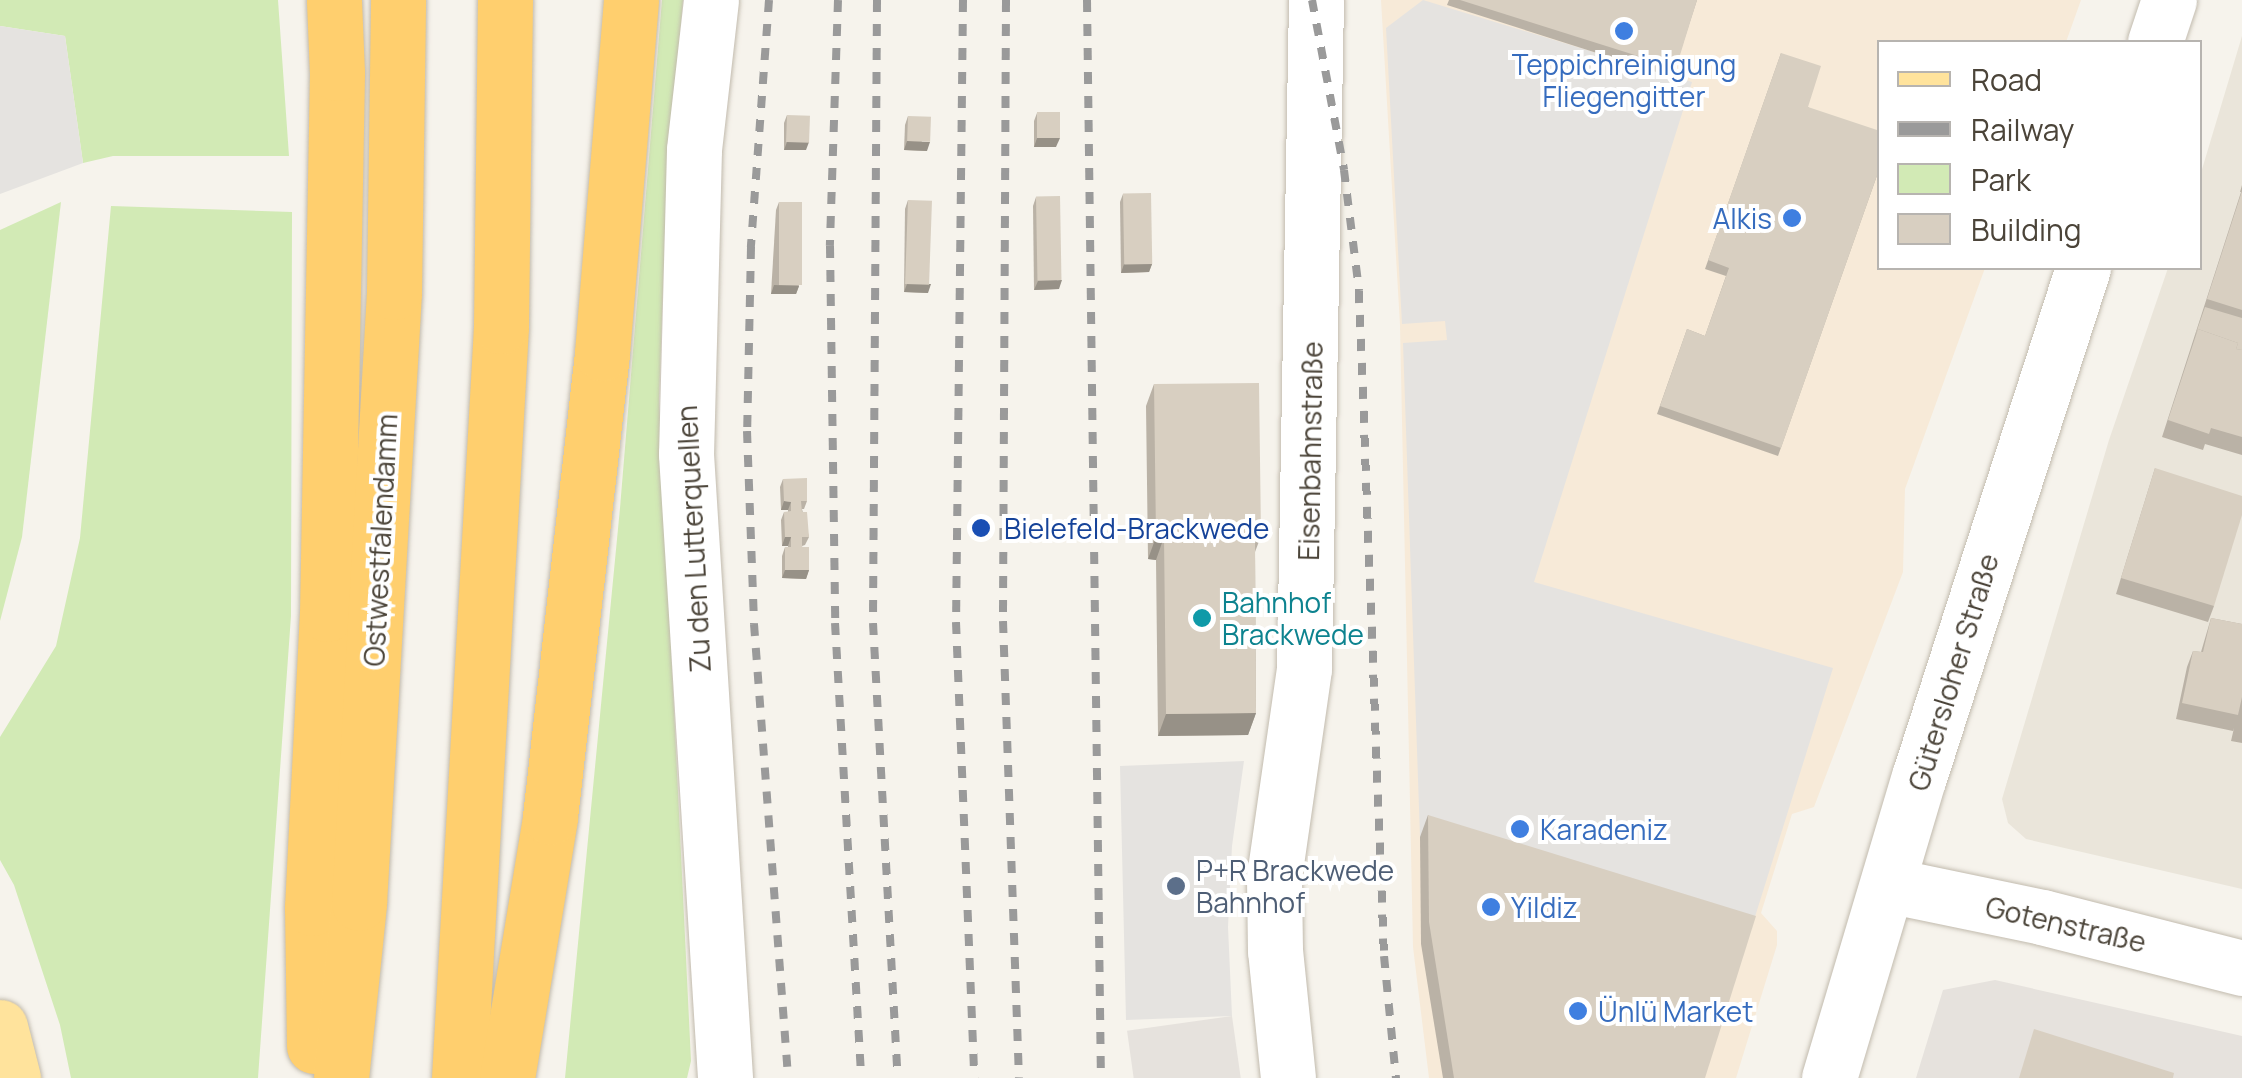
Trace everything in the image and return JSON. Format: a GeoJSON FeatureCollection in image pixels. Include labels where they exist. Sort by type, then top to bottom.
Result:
{"type":"FeatureCollection","features":[{"type":"Feature","properties":{"kind":"highway"},"geometry":{"type":"LineString","coordinates":[[315,1078],[312,908],[327,614],[337,73],[334,0]]}},
{"type":"Feature","properties":{"kind":"highway","name":"Ostwestfalendamm"},"geometry":{"type":"LineString","coordinates":[[341,1078],[359,903],[394,292],[398,0]]}},
{"type":"Feature","properties":{"kind":"highway"},"geometry":{"type":"LineString","coordinates":[[459,1078],[501,326],[505,0]]}},
{"type":"Feature","properties":{"kind":"highway"},"geometry":{"type":"LineString","coordinates":[[507,1078],[550,817],[602,353],[630,0]]}},
{"type":"Feature","properties":{"kind":"main road"},"geometry":{"type":"LineString","coordinates":[[0,1028],[13,1078]]}},
{"type":"Feature","properties":{"kind":"street","name":"Zu den Lutterquellen"},"geometry":{"type":"LineString","coordinates":[[710,0],[694,150],[686,454],[725,1078]]}},
{"type":"Feature","properties":{"kind":"street","name":"Eisenbahnstraße"},"geometry":{"type":"LineString","coordinates":[[1288,1078],[1275,951],[1274,877],[1304,668],[1316,0]]}},
{"type":"Feature","properties":{"kind":"street"},"geometry":{"type":"LineString","coordinates":[[2156,40],[2169,0]]}},
{"type":"Feature","properties":{"kind":"street","name":"Gütersloher Straße"},"geometry":{"type":"LineString","coordinates":[[1829,1078],[1923,763],[2082,270]]}},
{"type":"Feature","properties":{"kind":"street","name":"Gotenstraße"},"geometry":{"type":"LineString","coordinates":[[1888,885],[2042,917],[2242,968]]}},
{"type":"Feature","properties":{"kind":"shaded area"},"geometry":{"type":"Polygon","coordinates":[[[1381,0],[2081,0],[2067,40],[1877,40],[1877,270],[1984,270],[1905,489],[1903,572],[1814,807],[1792,814],[1761,913],[1777,931],[1777,945],[1736,1078],[1429,1078],[1413,947],[1400,325],[1381,0]]]}},
{"type":"Feature","properties":{"kind":"shaded area"},"geometry":{"type":"Polygon","coordinates":[[[1423,0],[1692,82],[1534,582],[1833,668],[1748,939],[1420,837],[1403,343],[1447,340],[1445,321],[1402,324],[1386,28],[1423,0]]]}},
{"type":"Feature","properties":{"kind":"shaded area"},"geometry":{"type":"Polygon","coordinates":[[[0,26],[65,36],[83,163],[0,194],[0,26]]]}},
{"type":"Feature","properties":{"kind":"shaded area"},"geometry":{"type":"Polygon","coordinates":[[[2242,36],[2242,889],[2026,839],[2008,823],[2002,799],[2109,440],[2167,270],[2202,270],[2202,169],[2242,36]]]}},
{"type":"Feature","properties":{"kind":"shaded area","name":"P+R Brackwede Bahnhof"},"geometry":{"type":"Polygon","coordinates":[[[1244,761],[1232,846],[1228,927],[1232,1016],[1126,1020],[1120,766],[1244,761]]]}},
{"type":"Feature","properties":{"kind":"shaded area"},"geometry":{"type":"Polygon","coordinates":[[[1995,980],[2242,1036],[2242,1078],[1916,1078],[1943,990],[1995,980]]]}},
{"type":"Feature","properties":{"kind":"shaded area"},"geometry":{"type":"Polygon","coordinates":[[[1232,1016],[1241,1078],[1134,1078],[1127,1031],[1232,1016]]]}},
{"type":"Feature","properties":{"kind":"green space"},"geometry":{"type":"Polygon","coordinates":[[[0,0],[278,0],[289,156],[113,156],[83,163],[65,36],[0,26],[0,0]]]}},
{"type":"Feature","properties":{"kind":"green space"},"geometry":{"type":"Polygon","coordinates":[[[662,0],[683,0],[667,175],[659,400],[691,1061],[687,1078],[565,1078],[620,508],[662,0]]]}},
{"type":"Feature","properties":{"kind":"green space"},"geometry":{"type":"Polygon","coordinates":[[[61,202],[22,537],[0,621],[0,230],[61,202]]]}},
{"type":"Feature","properties":{"kind":"green space"},"geometry":{"type":"Polygon","coordinates":[[[111,206],[292,212],[291,616],[258,1078],[71,1078],[60,1025],[14,885],[0,860],[0,737],[56,646],[80,538],[111,206]]]}},
{"type":"Feature","properties":{"kind":"building"},"geometry":{"type":"Polygon","coordinates":[[[1460,0],[1697,0],[1676,68],[1460,0]]]}},
{"type":"Feature","properties":{"kind":"building","name":"Alkis"},"geometry":{"type":"Polygon","coordinates":[[[1781,53],[1821,66],[1808,107],[1877,130],[1877,176],[1781,448],[1660,406],[1687,329],[1705,336],[1729,268],[1708,260],[1781,53]]]}},
{"type":"Feature","properties":{"kind":"building"},"geometry":{"type":"Polygon","coordinates":[[[1037,112],[1060,112],[1060,138],[1037,138],[1037,112]]]}},
{"type":"Feature","properties":{"kind":"building"},"geometry":{"type":"Polygon","coordinates":[[[787,115],[810,116],[809,143],[786,142],[787,115]]]}},
{"type":"Feature","properties":{"kind":"building"},"geometry":{"type":"Polygon","coordinates":[[[908,116],[931,117],[930,142],[907,141],[908,116]]]}},
{"type":"Feature","properties":{"kind":"building"},"geometry":{"type":"Polygon","coordinates":[[[2242,191],[2242,310],[2207,299],[2242,191]]]}},
{"type":"Feature","properties":{"kind":"building"},"geometry":{"type":"Polygon","coordinates":[[[1123,193],[1151,193],[1152,264],[1124,264],[1123,193]]]}},
{"type":"Feature","properties":{"kind":"building"},"geometry":{"type":"Polygon","coordinates":[[[1036,196],[1060,196],[1061,280],[1037,280],[1036,196]]]}},
{"type":"Feature","properties":{"kind":"building"},"geometry":{"type":"Polygon","coordinates":[[[908,200],[932,201],[929,285],[905,284],[908,200]]]}},
{"type":"Feature","properties":{"kind":"building"},"geometry":{"type":"Polygon","coordinates":[[[779,202],[802,202],[802,285],[779,285],[779,202]]]}},
{"type":"Feature","properties":{"kind":"building"},"geometry":{"type":"Polygon","coordinates":[[[2205,307],[2242,318],[2242,350],[2236,349],[2238,343],[2198,329],[2195,336],[2205,307]]]}},
{"type":"Feature","properties":{"kind":"building"},"geometry":{"type":"Polygon","coordinates":[[[2198,329],[2238,343],[2236,349],[2242,350],[2242,437],[2211,428],[2209,434],[2168,420],[2198,329]]]}},
{"type":"Feature","properties":{"kind":"building","name":"Bahnhof Brackwede"},"geometry":{"type":"Polygon","coordinates":[[[1259,383],[1261,536],[1255,536],[1256,713],[1166,714],[1164,537],[1156,537],[1154,384],[1259,383]]]}},
{"type":"Feature","properties":{"kind":"building"},"geometry":{"type":"Polygon","coordinates":[[[2155,468],[2242,496],[2242,515],[2214,606],[2121,578],[2155,468]]]}},
{"type":"Feature","properties":{"kind":"building"},"geometry":{"type":"Polygon","coordinates":[[[807,478],[807,501],[801,501],[802,512],[807,512],[809,537],[802,537],[802,547],[809,547],[809,570],[785,570],[785,547],[791,547],[791,537],[785,537],[784,512],[791,511],[791,502],[784,501],[783,479],[807,478]]]}},
{"type":"Feature","properties":{"kind":"building"},"geometry":{"type":"Polygon","coordinates":[[[2211,618],[2242,624],[2242,697],[2238,715],[2182,703],[2193,651],[2203,652],[2211,618]]]}},
{"type":"Feature","properties":{"kind":"building","name":"Ünlü Market"},"geometry":{"type":"Polygon","coordinates":[[[1428,815],[1756,916],[1705,1078],[1454,1078],[1429,922],[1428,815]]]}},
{"type":"Feature","properties":{"kind":"building"},"geometry":{"type":"Polygon","coordinates":[[[2034,1029],[2174,1073],[2173,1078],[2019,1078],[2034,1029]]]}},
{"type":"Feature","properties":{"kind":"railway"},"geometry":{"type":"LineString","coordinates":[[769,0],[751,247],[747,431],[754,624],[788,1078]]}},
{"type":"Feature","properties":{"kind":"railway"},"geometry":{"type":"LineString","coordinates":[[838,0],[830,246],[835,623],[861,1078]]}},
{"type":"Feature","properties":{"kind":"railway"},"geometry":{"type":"LineString","coordinates":[[877,0],[873,623],[898,1078]]}},
{"type":"Feature","properties":{"kind":"railway"},"geometry":{"type":"LineString","coordinates":[[963,0],[956,622],[974,1078]]}},
{"type":"Feature","properties":{"kind":"railway"},"geometry":{"type":"LineString","coordinates":[[1006,0],[1003,621],[1019,1078]]}},
{"type":"Feature","properties":{"kind":"railway"},"geometry":{"type":"LineString","coordinates":[[1087,0],[1101,1078]]}},
{"type":"Feature","properties":{"kind":"railway"},"geometry":{"type":"LineString","coordinates":[[1312,0],[1344,170],[1359,291],[1384,956],[1396,1078]]}},
{"type":"Feature","properties":{"kind":"place","name":"Teppichreinigung Fliegengitter"},"geometry":{"type":"Point","coordinates":[1624,31]}},
{"type":"Feature","properties":{"kind":"place","name":"Alkis"},"geometry":{"type":"Point","coordinates":[1792,218]}},
{"type":"Feature","properties":{"kind":"place","name":"Bielefeld-Brackwede"},"geometry":{"type":"Point","coordinates":[981,528]}},
{"type":"Feature","properties":{"kind":"place","name":"Bahnhof Brackwede"},"geometry":{"type":"Point","coordinates":[1202,618]}},
{"type":"Feature","properties":{"kind":"place","name":"Karadeniz"},"geometry":{"type":"Point","coordinates":[1520,829]}},
{"type":"Feature","properties":{"kind":"place","name":"P+R Brackwede Bahnhof"},"geometry":{"type":"Point","coordinates":[1176,886]}},
{"type":"Feature","properties":{"kind":"place","name":"Yildiz"},"geometry":{"type":"Point","coordinates":[1491,907]}},
{"type":"Feature","properties":{"kind":"place","name":"Ünlü Market"},"geometry":{"type":"Point","coordinates":[1578,1011]}}]}
